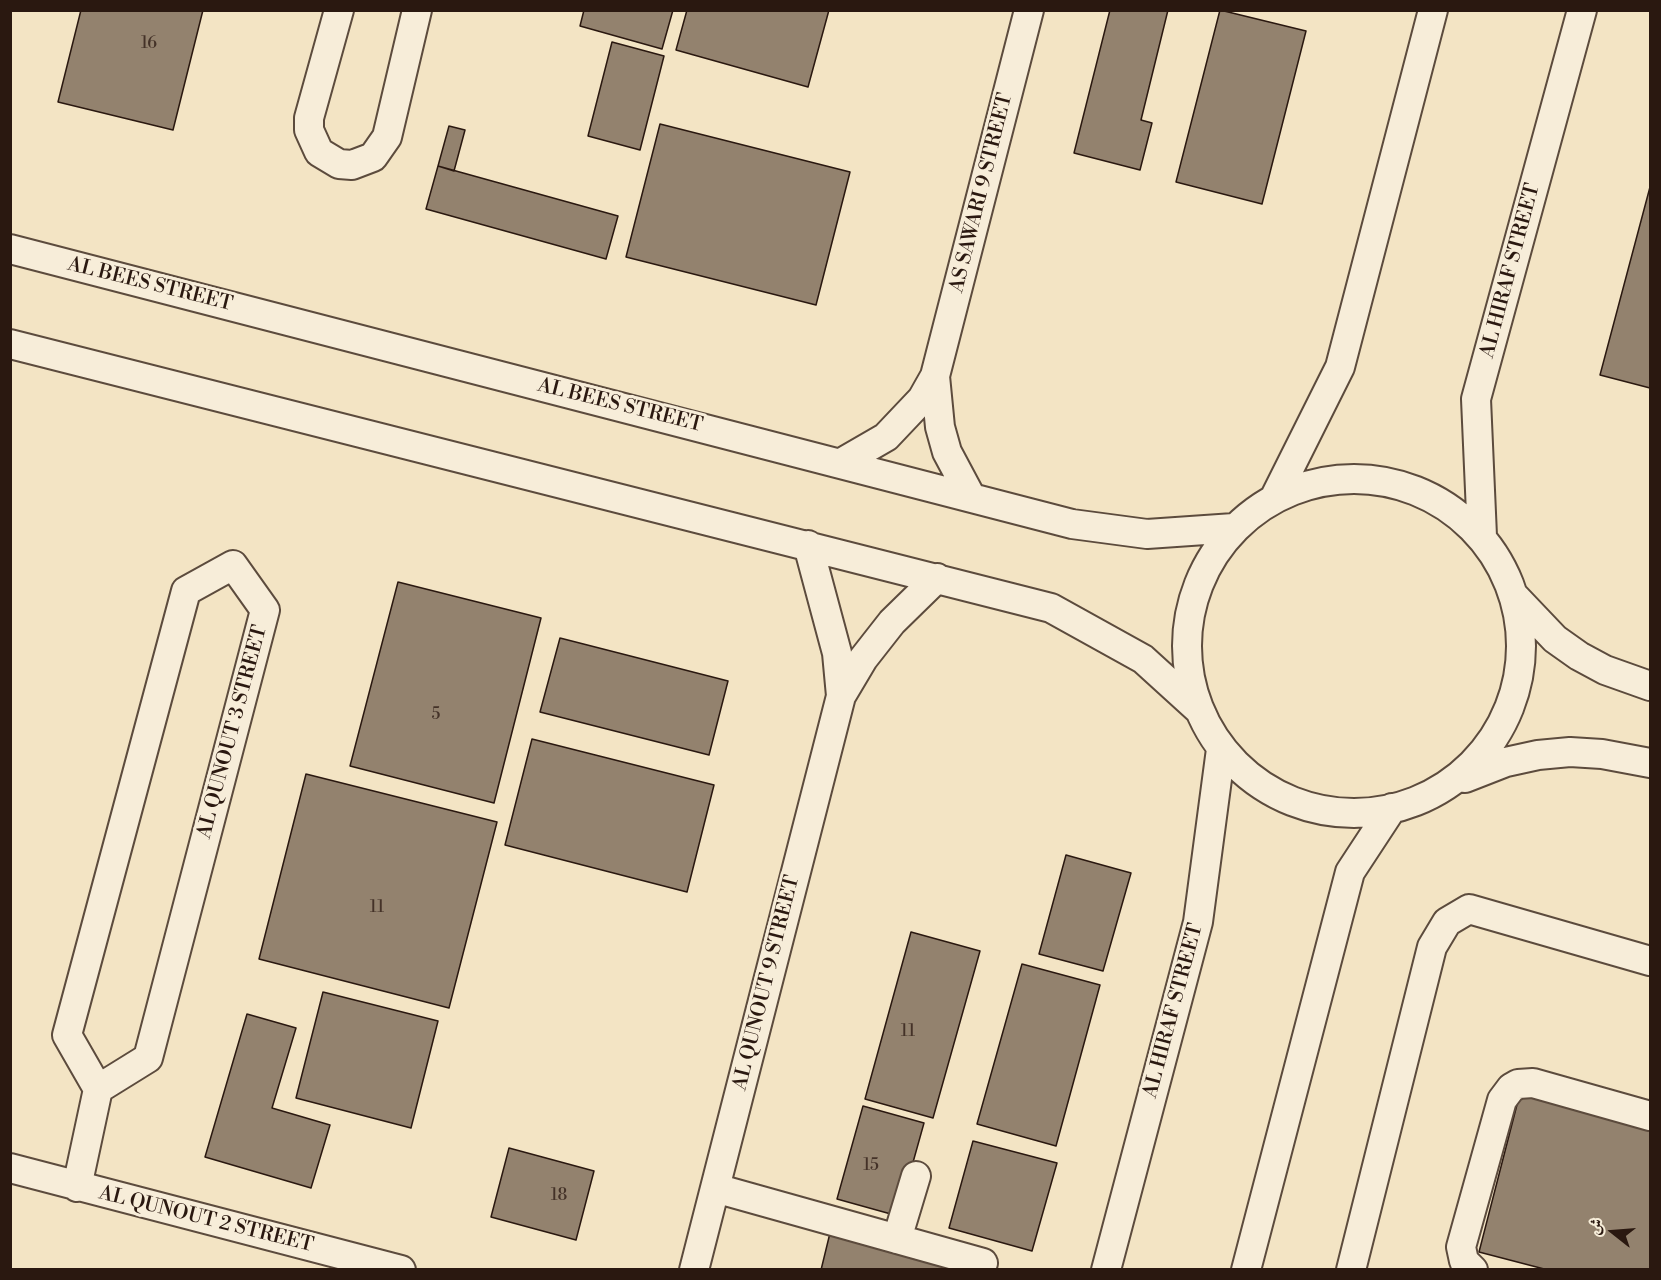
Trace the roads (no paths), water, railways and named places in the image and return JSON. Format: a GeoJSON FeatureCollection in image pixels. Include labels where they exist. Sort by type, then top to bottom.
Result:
{"type":"FeatureCollection","features":[{"type":"Feature","properties":{"kind":"street"},"geometry":{"type":"LineString","coordinates":[[339,10],[309,118],[309,130],[319,152],[339,164],[352,165],[373,157],[387,137],[417,10]]}},
{"type":"Feature","properties":{"kind":"street","name":"AS SAWARI 9 STREET"},"geometry":{"type":"LineString","coordinates":[[841,463],[864,452],[893,431],[922,399],[935,376],[1029,10]]}},
{"type":"Feature","properties":{"kind":"street"},"geometry":{"type":"LineString","coordinates":[[1275,497],[1340,367],[1433,10]]}},
{"type":"Feature","properties":{"kind":"street","name":"AL HIRAF STREET"},"geometry":{"type":"LineString","coordinates":[[1482,536],[1476,399],[1582,10]]}},
{"type":"Feature","properties":{"kind":"street","name":"AL BEES STREET"},"geometry":{"type":"LineString","coordinates":[[10,249],[1072,524],[1147,534],[1234,528]]}},
{"type":"Feature","properties":{"kind":"street"},"geometry":{"type":"LineString","coordinates":[[10,344],[1051,608],[1143,659],[1198,709]]}},
{"type":"Feature","properties":{"kind":"street","name":"AS SAWARI 9 STREET"},"geometry":{"type":"LineString","coordinates":[[935,376],[937,410],[947,452],[971,497]]}},
{"type":"Feature","properties":{"kind":"street"},"geometry":{"type":"LineString","coordinates":[[1447,787],[1486,750],[1513,703],[1522,650],[1515,597],[1502,564],[1482,536],[1438,500],[1385,480],[1329,479],[1275,497],[1234,528],[1206,567],[1190,613],[1187,661],[1198,709],[1221,749],[1255,782],[1297,805],[1344,815],[1392,808],[1420,801],[1476,773],[1538,755],[1602,754],[1650,763]]}},
{"type":"Feature","properties":{"kind":"street","name":"AL QUNOUT 9 STREET"},"geometry":{"type":"LineString","coordinates":[[808,545],[837,653],[841,696]]}},
{"type":"Feature","properties":{"kind":"street","name":"AL QUNOUT 3 STREET"},"geometry":{"type":"LineString","coordinates":[[233,565],[265,610],[148,1058],[99,1089],[67,1035],[186,591],[233,565]]}},
{"type":"Feature","properties":{"kind":"street","name":"AL QUNOUT 9 STREET"},"geometry":{"type":"LineString","coordinates":[[694,1269],[841,696],[863,659],[892,622],[936,578]]}},
{"type":"Feature","properties":{"kind":"street"},"geometry":{"type":"LineString","coordinates":[[1515,597],[1541,626],[1579,656],[1605,670],[1650,686]]}},
{"type":"Feature","properties":{"kind":"street","name":"AL HIRAF STREET"},"geometry":{"type":"LineString","coordinates":[[1106,1269],[1198,922],[1221,749]]}},
{"type":"Feature","properties":{"kind":"street"},"geometry":{"type":"LineString","coordinates":[[1246,1269],[1350,872],[1392,808]]}},
{"type":"Feature","properties":{"kind":"street"},"geometry":{"type":"LineString","coordinates":[[1351,1269],[1432,947],[1447,922],[1469,909],[1650,961]]}},
{"type":"Feature","properties":{"kind":"street"},"geometry":{"type":"LineString","coordinates":[[1473,1269],[1464,1261],[1461,1247],[1502,1100],[1511,1088],[1518,1084],[1533,1083],[1650,1116]]}},
{"type":"Feature","properties":{"kind":"street"},"geometry":{"type":"LineString","coordinates":[[77,1187],[99,1089]]}},
{"type":"Feature","properties":{"kind":"street","name":"AL QUNOUT 2 STREET"},"geometry":{"type":"LineString","coordinates":[[10,1168],[401,1269]]}},
{"type":"Feature","properties":{"kind":"street"},"geometry":{"type":"LineString","coordinates":[[897,1239],[916,1176]]}},
{"type":"Feature","properties":{"kind":"street"},"geometry":{"type":"LineString","coordinates":[[715,1188],[983,1263]]}}]}
